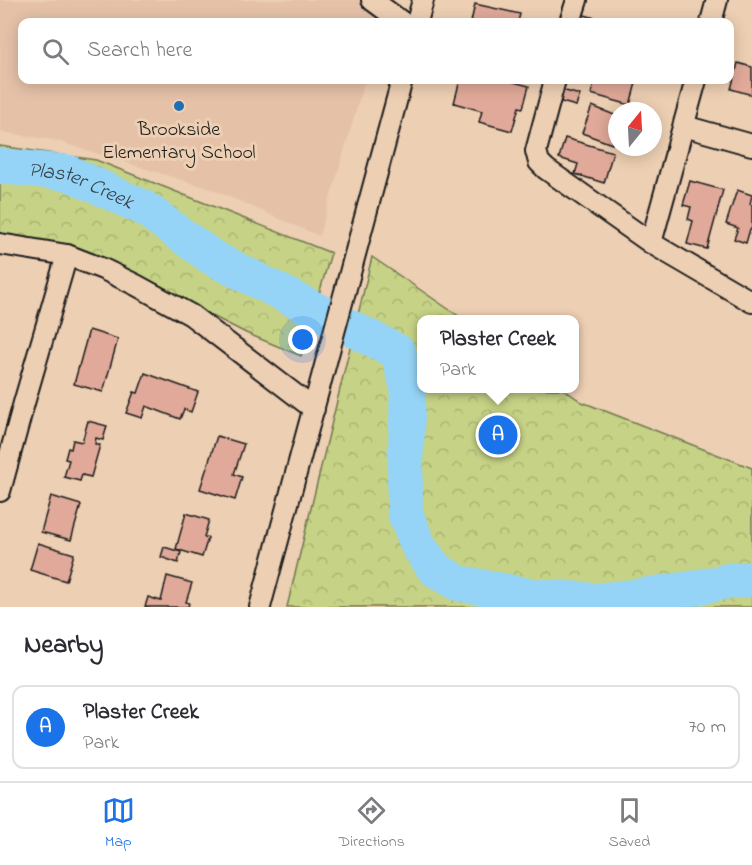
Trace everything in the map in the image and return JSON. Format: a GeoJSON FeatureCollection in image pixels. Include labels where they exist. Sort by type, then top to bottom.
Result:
{"type":"FeatureCollection","features":[{"type":"Feature","properties":{"kind":"street"},"geometry":{"type":"LineString","coordinates":[[372,0],[397,18]]}},
{"type":"Feature","properties":{"kind":"street"},"geometry":{"type":"LineString","coordinates":[[418,18],[423,0]]}},
{"type":"Feature","properties":{"kind":"street"},"geometry":{"type":"LineString","coordinates":[[571,18],[577,0]]}},
{"type":"Feature","properties":{"kind":"street"},"geometry":{"type":"LineString","coordinates":[[712,18],[717,0]]}},
{"type":"Feature","properties":{"kind":"street"},"geometry":{"type":"LineString","coordinates":[[260,607],[401,84]]}},
{"type":"Feature","properties":{"kind":"street"},"geometry":{"type":"LineString","coordinates":[[554,84],[536,151],[539,162],[651,243],[752,302]]}},
{"type":"Feature","properties":{"kind":"street"},"geometry":{"type":"LineString","coordinates":[[651,243],[695,84]]}},
{"type":"Feature","properties":{"kind":"street"},"geometry":{"type":"LineString","coordinates":[[684,126],[752,145]]}},
{"type":"Feature","properties":{"kind":"street"},"geometry":{"type":"LineString","coordinates":[[0,244],[67,255],[136,285],[191,315],[314,409]]}},
{"type":"Feature","properties":{"kind":"street"},"geometry":{"type":"LineString","coordinates":[[0,491],[67,255]]}},
{"type":"Feature","properties":{"kind":"shaded area","name":"Brookside Elementary School"},"geometry":{"type":"Polygon","coordinates":[[[0,0],[388,0],[383,18],[18,18],[18,84],[364,84],[319,236],[214,190],[54,140],[0,132],[0,0]]]}},
{"type":"Feature","properties":{"kind":"green space","name":"Plaster Creek"},"geometry":{"type":"Polygon","coordinates":[[[0,146],[96,160],[331,253],[301,356],[246,333],[116,267],[0,237],[0,146]]]}},
{"type":"Feature","properties":{"kind":"green space"},"geometry":{"type":"Polygon","coordinates":[[[372,257],[457,315],[417,315],[417,393],[569,393],[582,402],[752,468],[752,607],[287,607],[372,257]]]}},
{"type":"Feature","properties":{"kind":"building"},"geometry":{"type":"Polygon","coordinates":[[[475,4],[520,14],[519,18],[472,18],[475,4]]]}},
{"type":"Feature","properties":{"kind":"building"},"geometry":{"type":"Polygon","coordinates":[[[581,14],[595,18],[580,18],[581,14]]]}},
{"type":"Feature","properties":{"kind":"building"},"geometry":{"type":"Polygon","coordinates":[[[738,63],[752,67],[752,95],[731,89],[738,63]]]}},
{"type":"Feature","properties":{"kind":"building"},"geometry":{"type":"Polygon","coordinates":[[[459,84],[529,86],[523,108],[519,107],[512,131],[479,122],[482,111],[454,103],[459,84]]]}},
{"type":"Feature","properties":{"kind":"building"},"geometry":{"type":"Polygon","coordinates":[[[594,84],[636,84],[631,102],[619,102],[591,94],[594,84]]]}},
{"type":"Feature","properties":{"kind":"building"},"geometry":{"type":"Polygon","coordinates":[[[562,90],[580,95],[576,106],[558,101],[562,90]]]}},
{"type":"Feature","properties":{"kind":"building"},"geometry":{"type":"Polygon","coordinates":[[[592,106],[608,112],[608,143],[582,133],[592,106]]]}},
{"type":"Feature","properties":{"kind":"building"},"geometry":{"type":"Polygon","coordinates":[[[565,138],[608,151],[608,156],[612,156],[604,183],[575,174],[578,164],[559,158],[565,138]]]}},
{"type":"Feature","properties":{"kind":"building"},"geometry":{"type":"Polygon","coordinates":[[[690,181],[723,190],[707,249],[687,244],[693,221],[688,219],[691,207],[683,205],[690,181]]]}},
{"type":"Feature","properties":{"kind":"building"},"geometry":{"type":"Polygon","coordinates":[[[737,190],[752,195],[750,204],[752,205],[752,229],[750,229],[746,243],[734,239],[738,228],[726,224],[737,190]]]}},
{"type":"Feature","properties":{"kind":"building"},"geometry":{"type":"Polygon","coordinates":[[[89,330],[118,339],[103,392],[74,384],[89,330]]]}},
{"type":"Feature","properties":{"kind":"building"},"geometry":{"type":"Polygon","coordinates":[[[145,373],[198,392],[191,412],[184,409],[180,419],[146,406],[142,418],[126,413],[134,392],[138,393],[145,373]]]}},
{"type":"Feature","properties":{"kind":"building"},"geometry":{"type":"Polygon","coordinates":[[[88,421],[107,426],[103,440],[96,438],[95,444],[100,445],[91,477],[82,475],[80,481],[64,477],[69,460],[65,459],[68,448],[71,449],[73,440],[82,442],[88,421]]]}},
{"type":"Feature","properties":{"kind":"building"},"geometry":{"type":"Polygon","coordinates":[[[217,436],[244,444],[234,474],[242,477],[235,500],[200,489],[217,436]]]}},
{"type":"Feature","properties":{"kind":"building"},"geometry":{"type":"Polygon","coordinates":[[[51,496],[81,505],[71,540],[41,532],[51,496]]]}},
{"type":"Feature","properties":{"kind":"building"},"geometry":{"type":"Polygon","coordinates":[[[186,513],[209,520],[204,537],[208,538],[202,557],[176,549],[186,513]]]}},
{"type":"Feature","properties":{"kind":"building"},"geometry":{"type":"Polygon","coordinates":[[[38,543],[74,554],[66,581],[30,570],[38,543]]]}},
{"type":"Feature","properties":{"kind":"building"},"geometry":{"type":"Polygon","coordinates":[[[164,547],[181,552],[178,563],[161,557],[164,547]]]}},
{"type":"Feature","properties":{"kind":"building"},"geometry":{"type":"Polygon","coordinates":[[[167,576],[192,583],[186,602],[189,603],[188,607],[145,607],[148,597],[161,601],[167,576]]]}},
{"type":"Feature","properties":{"kind":"waterway","name":"Plaster Creek"},"geometry":{"type":"LineString","coordinates":[[0,166],[69,173],[144,208],[213,258],[398,352],[408,387],[405,513],[418,545],[435,569],[458,583],[530,596],[595,601],[752,579]]}},
{"type":"Feature","properties":{"kind":"place","name":"Brookside Elementary School"},"geometry":{"type":"Point","coordinates":[179,106]}},
{"type":"Feature","properties":{"kind":"place","name":"Plaster Creek"},"geometry":{"type":"Point","coordinates":[498,435]}}]}
